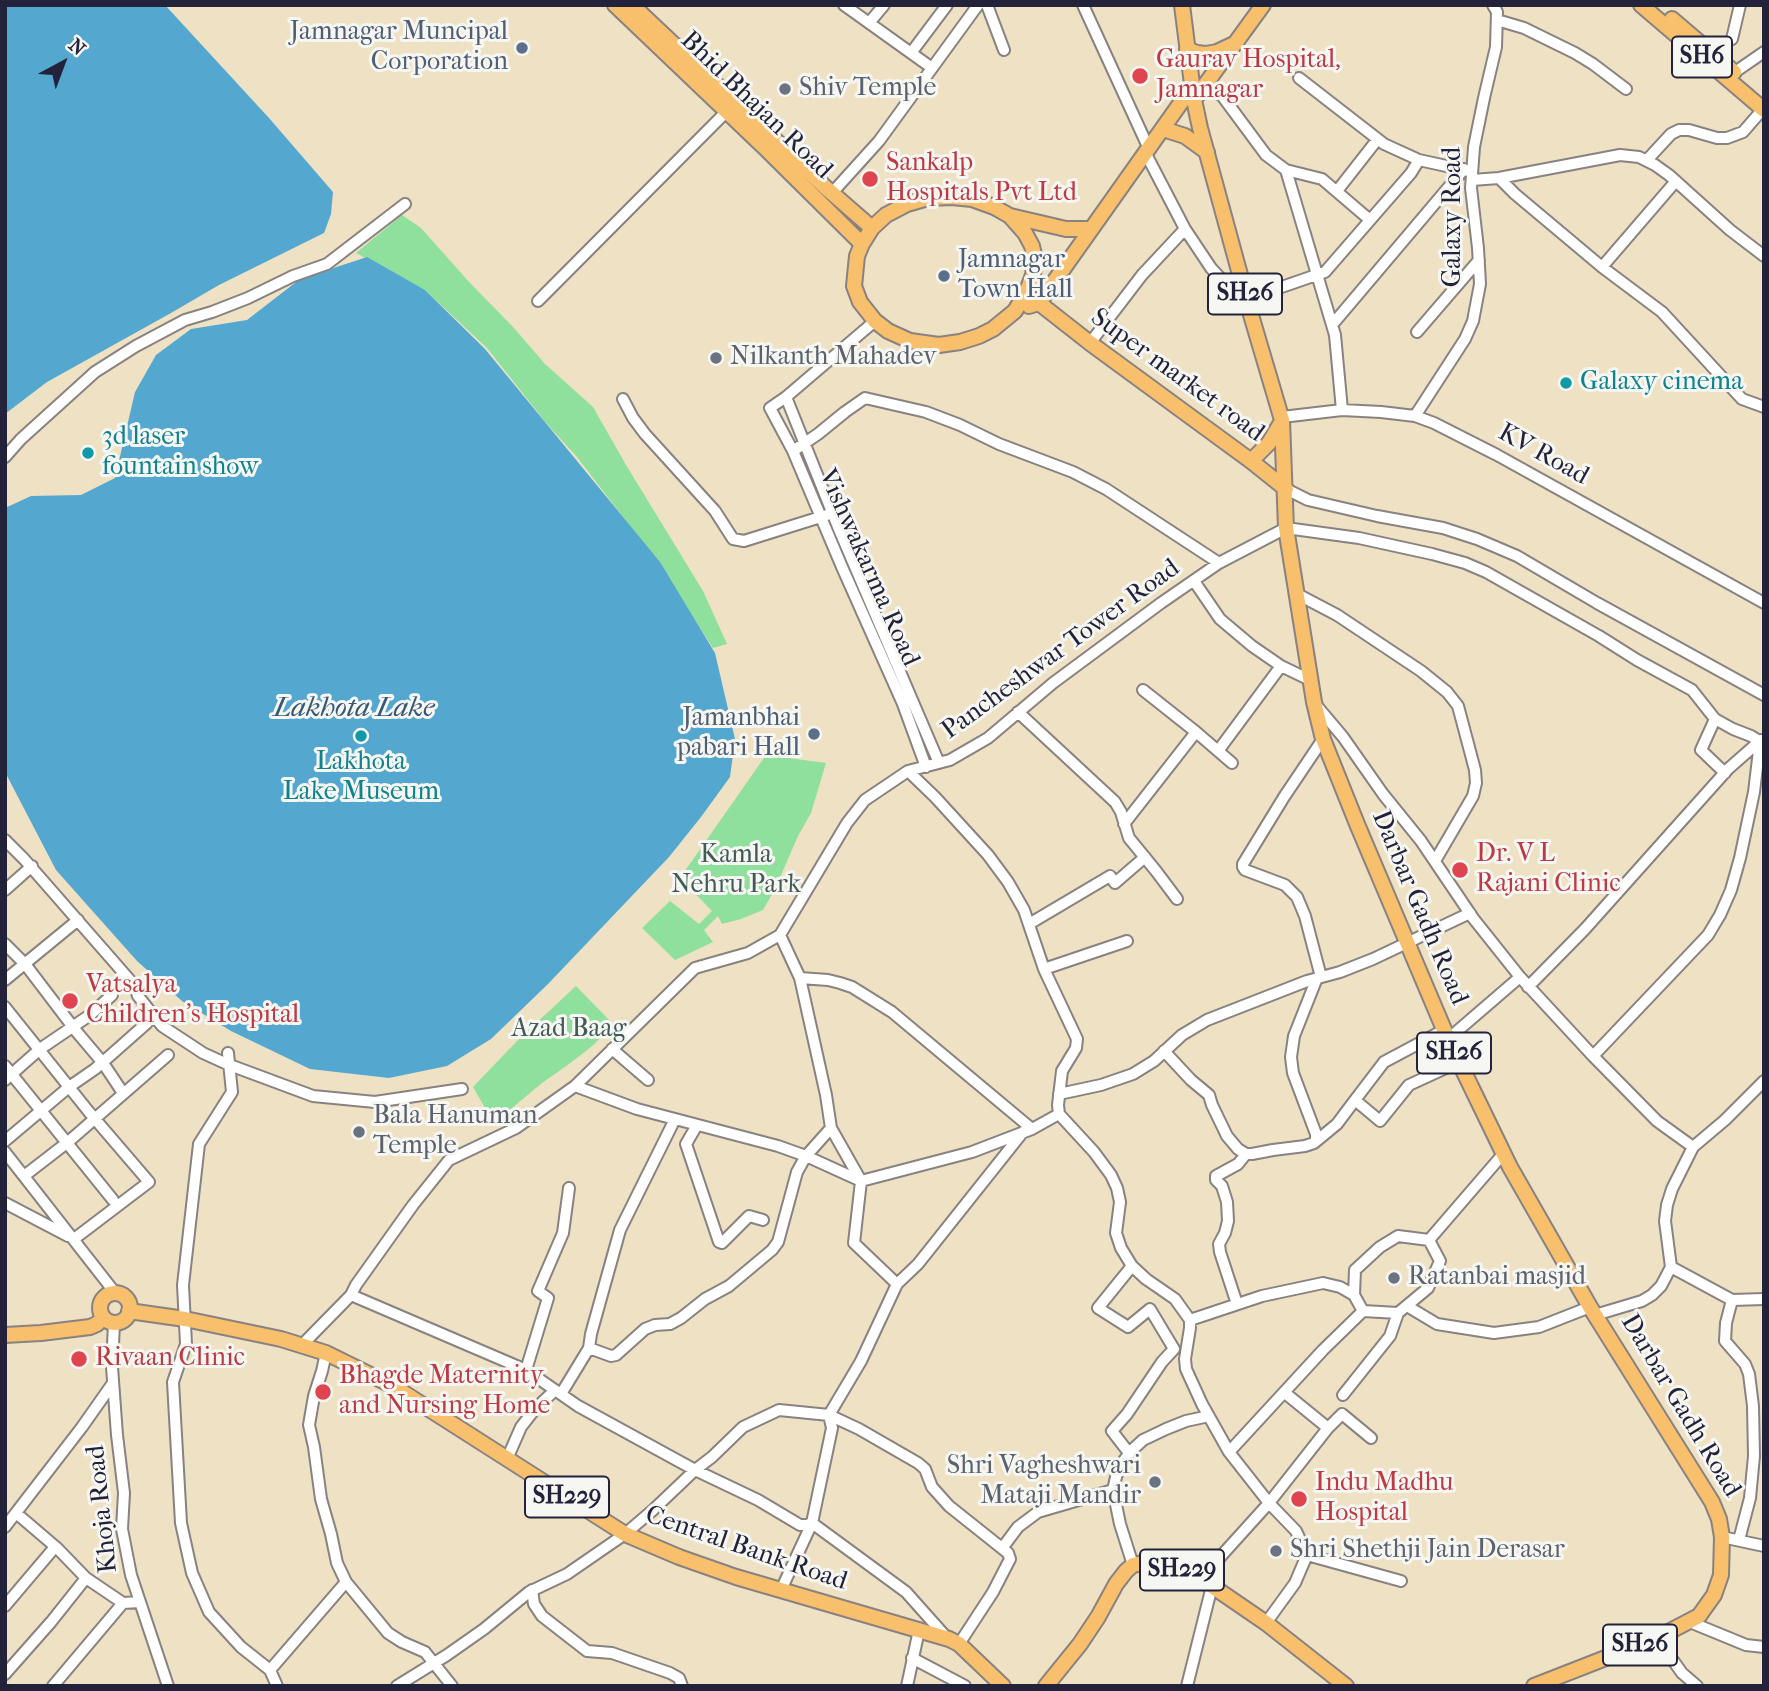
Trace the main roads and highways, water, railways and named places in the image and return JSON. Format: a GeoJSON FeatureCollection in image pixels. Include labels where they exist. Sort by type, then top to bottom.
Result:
{"type":"FeatureCollection","features":[{"type":"Feature","properties":{"kind":"main road","name":"Bhid Bhajan Road"},"geometry":{"type":"LineString","coordinates":[[615,5],[872,228]]}},
{"type":"Feature","properties":{"kind":"main road","name":"Bhid Bhajan Road"},"geometry":{"type":"LineString","coordinates":[[632,5],[862,244]]}},
{"type":"Feature","properties":{"kind":"main road","name":"SH26"},"geometry":{"type":"LineString","coordinates":[[1182,5],[1193,94],[1206,152],[1282,419],[1286,489]]}},
{"type":"Feature","properties":{"kind":"main road"},"geometry":{"type":"LineString","coordinates":[[1015,311],[1039,303],[1163,129],[1193,94],[1208,82],[1263,5]]}},
{"type":"Feature","properties":{"kind":"main road","name":"SH6"},"geometry":{"type":"LineString","coordinates":[[1649,7],[1764,97]]}},
{"type":"Feature","properties":{"kind":"main road","name":"SH6"},"geometry":{"type":"LineString","coordinates":[[1649,7],[1764,110]]}},
{"type":"Feature","properties":{"kind":"main road"},"geometry":{"type":"LineString","coordinates":[[1187,49],[1206,54],[1236,43]]}},
{"type":"Feature","properties":{"kind":"main road"},"geometry":{"type":"LineString","coordinates":[[1163,129],[1185,136],[1206,152]]}},
{"type":"Feature","properties":{"kind":"main road"},"geometry":{"type":"LineString","coordinates":[[1010,216],[1032,246],[1033,275],[1015,311],[993,329],[960,342],[939,345],[910,341],[874,321],[860,302],[854,286],[857,256],[862,244],[872,228],[886,215],[907,204],[929,198],[972,199],[1010,216],[1066,229],[1091,229]]}},
{"type":"Feature","properties":{"kind":"main road","name":"Super market road"},"geometry":{"type":"LineString","coordinates":[[1039,303],[1286,489]]}},
{"type":"Feature","properties":{"kind":"main road"},"geometry":{"type":"LineString","coordinates":[[1251,461],[1269,443],[1282,419]]}},
{"type":"Feature","properties":{"kind":"main road","name":"Darbar Gadh Road"},"geometry":{"type":"LineString","coordinates":[[1286,489],[1286,527],[1314,702],[1324,739],[1357,824],[1446,1034],[1510,1167],[1593,1311],[1712,1502],[1719,1519],[1722,1536],[1721,1575],[1710,1603],[1699,1616],[1657,1638],[1534,1686]]}},
{"type":"Feature","properties":{"kind":"main road"},"geometry":{"type":"LineString","coordinates":[[5,1335],[90,1327],[108,1320],[125,1320],[129,1311],[125,1298],[116,1294],[107,1296],[101,1303],[101,1313],[108,1320]]}},
{"type":"Feature","properties":{"kind":"main road","name":"Central Bank Road"},"geometry":{"type":"LineString","coordinates":[[129,1311],[185,1319],[302,1345],[326,1353],[393,1386],[625,1534],[736,1577],[954,1642],[996,1683]]}},
{"type":"Feature","properties":{"kind":"main road","name":"SH229"},"geometry":{"type":"LineString","coordinates":[[1046,1686],[1080,1644],[1126,1571],[1133,1565],[1147,1562],[1172,1566],[1207,1583],[1266,1623],[1346,1686]]}},
{"type":"Feature","properties":{"kind":"water"},"geometry":{"type":"Polygon","coordinates":[[[5,5],[165,5],[333,192],[331,214],[324,233],[219,285],[47,382],[5,414],[5,5]]]}},
{"type":"Feature","properties":{"kind":"water","name":"Lakhota Lake"},"geometry":{"type":"Polygon","coordinates":[[[367,257],[425,290],[485,349],[660,562],[715,653],[735,739],[730,777],[701,817],[669,857],[548,984],[491,1039],[447,1066],[389,1078],[310,1069],[231,1031],[182,1001],[137,961],[56,870],[5,772],[5,508],[31,496],[81,495],[115,478],[135,392],[156,355],[191,329],[247,320],[300,279],[367,257]]]}},
{"type":"Feature","properties":{"kind":"place","name":"Jamnagar Muncipal Corporation"},"geometry":{"type":"Point","coordinates":[522,48]}},
{"type":"Feature","properties":{"kind":"place","name":"Gaurav Hospital, Jamnagar"},"geometry":{"type":"Point","coordinates":[1140,76]}},
{"type":"Feature","properties":{"kind":"place","name":"Shiv Temple"},"geometry":{"type":"Point","coordinates":[785,89]}},
{"type":"Feature","properties":{"kind":"place","name":"Sankalp Hospitals Pvt Ltd"},"geometry":{"type":"Point","coordinates":[870,179]}},
{"type":"Feature","properties":{"kind":"place","name":"Jamnagar Town Hall"},"geometry":{"type":"Point","coordinates":[944,276]}},
{"type":"Feature","properties":{"kind":"place","name":"Nilkanth Mahadev"},"geometry":{"type":"Point","coordinates":[716,358]}},
{"type":"Feature","properties":{"kind":"place","name":"Galaxy cinema"},"geometry":{"type":"Point","coordinates":[1566,383]}},
{"type":"Feature","properties":{"kind":"place","name":"3d laser fountain show"},"geometry":{"type":"Point","coordinates":[88,453]}},
{"type":"Feature","properties":{"kind":"place","name":"Jamanbhai pabari Hall"},"geometry":{"type":"Point","coordinates":[814,734]}},
{"type":"Feature","properties":{"kind":"place","name":"Lakhota Lake Museum"},"geometry":{"type":"Point","coordinates":[361,736]}},
{"type":"Feature","properties":{"kind":"place","name":"Dr. V L Rajani Clinic"},"geometry":{"type":"Point","coordinates":[1460,870]}},
{"type":"Feature","properties":{"kind":"place","name":"Vatsalya Children's Hospital"},"geometry":{"type":"Point","coordinates":[70,1001]}},
{"type":"Feature","properties":{"kind":"place","name":"Bala Hanuman Temple"},"geometry":{"type":"Point","coordinates":[359,1132]}},
{"type":"Feature","properties":{"kind":"place","name":"Ratanbai masjid"},"geometry":{"type":"Point","coordinates":[1394,1278]}},
{"type":"Feature","properties":{"kind":"place","name":"Rivaan Clinic"},"geometry":{"type":"Point","coordinates":[79,1359]}},
{"type":"Feature","properties":{"kind":"place","name":"Bhagde Maternity and Nursing Home"},"geometry":{"type":"Point","coordinates":[323,1392]}},
{"type":"Feature","properties":{"kind":"place","name":"Shri Vagheshwari Mataji Mandir"},"geometry":{"type":"Point","coordinates":[1155,1482]}},
{"type":"Feature","properties":{"kind":"place","name":"Indu Madhu Hospital"},"geometry":{"type":"Point","coordinates":[1299,1499]}},
{"type":"Feature","properties":{"kind":"place","name":"Shri Shethji Jain Derasar"},"geometry":{"type":"Point","coordinates":[1276,1551]}},
{"type":"Feature","properties":{"kind":"park label","name":"Kamla Nehru Park"},"geometry":{"type":"Point","coordinates":[736,871]}},
{"type":"Feature","properties":{"kind":"park label","name":"Azad Baag"},"geometry":{"type":"Point","coordinates":[569,1030]}}]}
